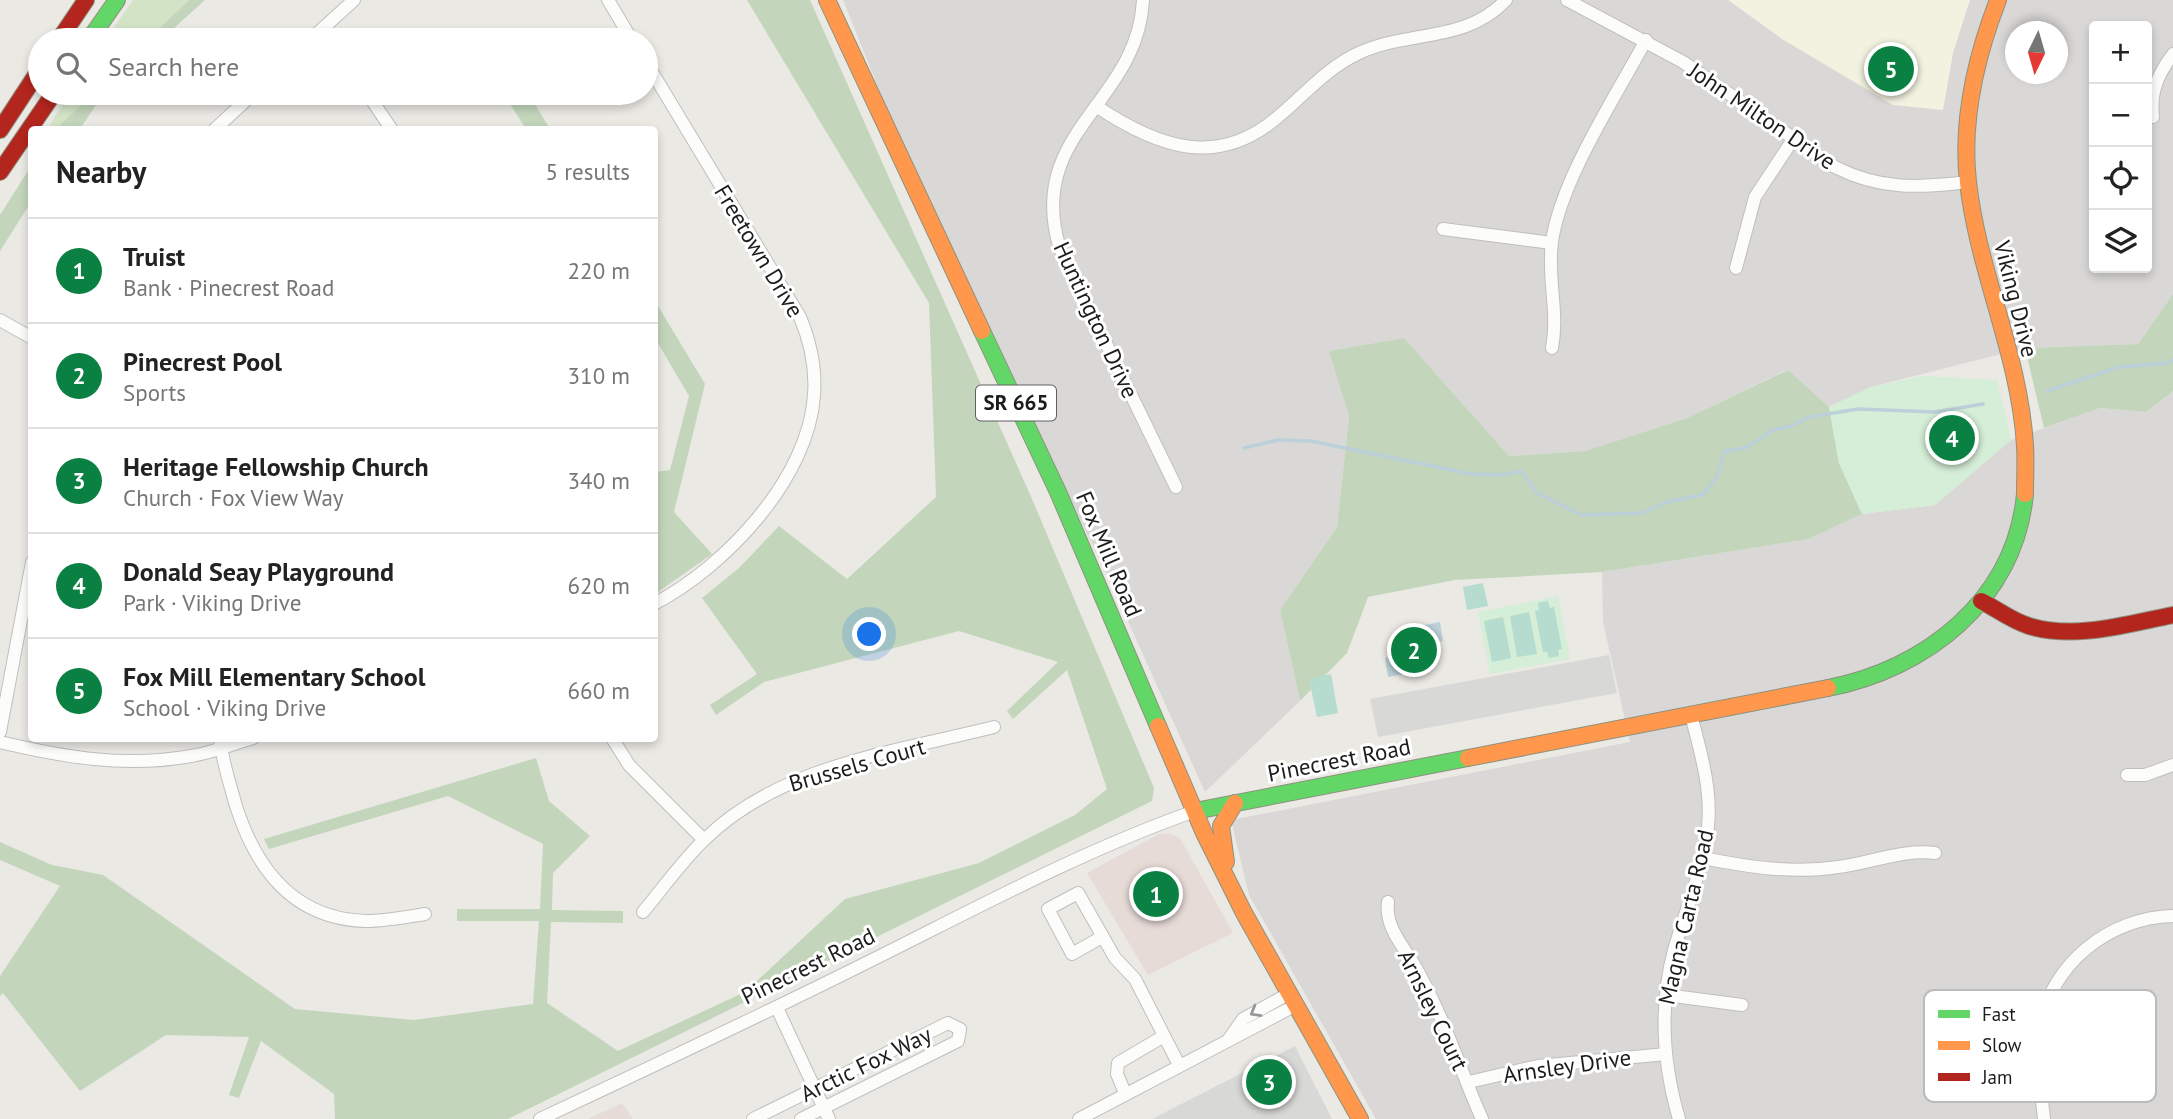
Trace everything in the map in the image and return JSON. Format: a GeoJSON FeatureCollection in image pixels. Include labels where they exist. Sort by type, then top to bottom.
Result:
{"type":"FeatureCollection","features":[{"type":"Feature","properties":{"kind":"street"},"geometry":{"type":"LineString","coordinates":[[67,28],[86,0]]}},
{"type":"Feature","properties":{"kind":"street"},"geometry":{"type":"LineString","coordinates":[[92,0],[113,6],[97,28]]}},
{"type":"Feature","properties":{"kind":"street"},"geometry":{"type":"LineString","coordinates":[[326,28],[354,0]]}},
{"type":"Feature","properties":{"kind":"street"},"geometry":{"type":"LineString","coordinates":[[608,0],[625,28]]}},
{"type":"Feature","properties":{"kind":"street","name":"Fox Mill Road"},"geometry":{"type":"LineString","coordinates":[[827,0],[1058,492],[1195,811],[1230,884],[1360,1119]]}},
{"type":"Feature","properties":{"kind":"street","name":"Huntington Drive"},"geometry":{"type":"LineString","coordinates":[[1143,0],[1139,29],[1125,65],[1073,136],[1056,174],[1052,212],[1060,249],[1176,487]]}},
{"type":"Feature","properties":{"kind":"street"},"geometry":{"type":"LineString","coordinates":[[1096,106],[1153,140],[1192,147],[1222,145],[1268,125],[1318,79],[1358,53],[1406,38],[1437,35],[1466,28],[1506,0]]}},
{"type":"Feature","properties":{"kind":"street","name":"John Milton Drive"},"geometry":{"type":"LineString","coordinates":[[1567,0],[1646,40],[1835,167],[1876,184],[1920,188],[1968,182]]}},
{"type":"Feature","properties":{"kind":"street","name":"Viking Drive"},"geometry":{"type":"LineString","coordinates":[[1981,601],[2004,568],[2020,528],[2027,486],[2028,454],[2018,399],[1978,241],[1968,182],[1969,108],[1977,63],[1998,0]]}},
{"type":"Feature","properties":{"kind":"street"},"geometry":{"type":"LineString","coordinates":[[1552,348],[1556,319],[1551,281],[1555,222],[1571,181],[1646,40]]}},
{"type":"Feature","properties":{"kind":"street"},"geometry":{"type":"LineString","coordinates":[[2153,117],[2152,93],[2157,79],[2173,54]]}},
{"type":"Feature","properties":{"kind":"street","name":"Freetown Drive"},"geometry":{"type":"LineString","coordinates":[[658,82],[800,317],[808,342],[814,381],[813,408],[802,448],[766,506],[709,566],[658,601]]}},
{"type":"Feature","properties":{"kind":"street"},"geometry":{"type":"LineString","coordinates":[[0,130],[28,87]]}},
{"type":"Feature","properties":{"kind":"street"},"geometry":{"type":"LineString","coordinates":[[31,126],[46,105]]}},
{"type":"Feature","properties":{"kind":"street"},"geometry":{"type":"LineString","coordinates":[[218,126],[241,105]]}},
{"type":"Feature","properties":{"kind":"street"},"geometry":{"type":"LineString","coordinates":[[375,105],[388,126]]}},
{"type":"Feature","properties":{"kind":"street"},"geometry":{"type":"LineString","coordinates":[[0,172],[28,131]]}},
{"type":"Feature","properties":{"kind":"street"},"geometry":{"type":"LineString","coordinates":[[1736,268],[1748,215],[1755,197],[1794,138]]}},
{"type":"Feature","properties":{"kind":"street"},"geometry":{"type":"LineString","coordinates":[[1443,229],[1552,243]]}},
{"type":"Feature","properties":{"kind":"street"},"geometry":{"type":"LineString","coordinates":[[0,320],[28,336]]}},
{"type":"Feature","properties":{"kind":"street"},"geometry":{"type":"LineString","coordinates":[[0,732],[28,583]]}},
{"type":"Feature","properties":{"kind":"street"},"geometry":{"type":"LineString","coordinates":[[1981,601],[2018,621],[2050,630],[2082,630],[2173,615]]}},
{"type":"Feature","properties":{"kind":"street","name":"Pinecrest Road"},"geometry":{"type":"LineString","coordinates":[[540,1119],[777,1008],[967,913],[1144,831],[1195,811],[1849,684],[1893,671],[1920,657],[1953,633],[1981,601]]}},
{"type":"Feature","properties":{"kind":"street","name":"Magna Carta Road"},"geometry":{"type":"LineString","coordinates":[[1679,1119],[1666,1054],[1666,995],[1674,951],[1703,858],[1708,800],[1691,715]]}},
{"type":"Feature","properties":{"kind":"street","name":"Brussels Court"},"geometry":{"type":"LineString","coordinates":[[643,912],[704,840],[741,809],[790,783],[815,773],[995,727]]}},
{"type":"Feature","properties":{"kind":"street"},"geometry":{"type":"LineString","coordinates":[[0,742],[82,759],[122,762],[167,760],[220,743],[247,839],[266,871],[281,887],[311,907],[348,919],[380,920],[425,914]]}},
{"type":"Feature","properties":{"kind":"street"},"geometry":{"type":"LineString","coordinates":[[615,742],[629,765],[704,840]]}},
{"type":"Feature","properties":{"kind":"street"},"geometry":{"type":"LineString","coordinates":[[2127,775],[2145,775],[2173,765]]}},
{"type":"Feature","properties":{"kind":"street"},"geometry":{"type":"LineString","coordinates":[[1230,884],[1221,826],[1235,803]]}},
{"type":"Feature","properties":{"kind":"street"},"geometry":{"type":"LineString","coordinates":[[1703,858],[1761,869],[1815,870],[1903,852],[1935,853]]}},
{"type":"Feature","properties":{"kind":"street"},"geometry":{"type":"LineString","coordinates":[[1102,937],[1072,954],[1048,909],[1078,893],[1115,958],[1135,979],[1180,1065]]}},
{"type":"Feature","properties":{"kind":"street","name":"Arnsley Court"},"geometry":{"type":"LineString","coordinates":[[1388,902],[1393,932],[1428,989],[1469,1082],[1482,1119]]}},
{"type":"Feature","properties":{"kind":"street"},"geometry":{"type":"LineString","coordinates":[[2053,990],[2081,953],[2103,936],[2141,920],[2173,916]]}},
{"type":"Feature","properties":{"kind":"street"},"geometry":{"type":"LineString","coordinates":[[1666,995],[1742,1005]]}},
{"type":"Feature","properties":{"kind":"street"},"geometry":{"type":"LineString","coordinates":[[1079,1119],[1229,1039],[1293,999]]}},
{"type":"Feature","properties":{"kind":"street"},"geometry":{"type":"LineString","coordinates":[[777,1008],[827,1114]]}},
{"type":"Feature","properties":{"kind":"street","name":"Arctic Fox Way"},"geometry":{"type":"LineString","coordinates":[[753,1119],[948,1023],[960,1029],[958,1041],[827,1114],[802,1119]]}},
{"type":"Feature","properties":{"kind":"street"},"geometry":{"type":"LineString","coordinates":[[1125,1093],[1117,1074],[1118,1063],[1164,1035]]}},
{"type":"Feature","properties":{"kind":"street","name":"Arnsley Drive"},"geometry":{"type":"LineString","coordinates":[[1469,1082],[1538,1066],[1666,1054]]}},
{"type":"Feature","properties":{"kind":"shaded area"},"geometry":{"type":"Polygon","coordinates":[[[843,0],[2173,0],[2173,294],[2138,344],[2025,348],[1871,387],[1829,407],[1787,370],[1687,418],[1585,451],[1509,456],[1404,338],[1330,351],[1349,416],[1337,527],[1280,610],[1300,701],[1205,792],[1108,577],[918,186],[843,0]]]}},
{"type":"Feature","properties":{"kind":"shaded area"},"geometry":{"type":"Polygon","coordinates":[[[1728,0],[1970,0],[1953,53],[1943,110],[1893,105],[1782,39],[1728,0]]]}},
{"type":"Feature","properties":{"kind":"shaded area"},"geometry":{"type":"Polygon","coordinates":[[[1923,376],[1997,380],[2011,440],[1935,505],[1862,514],[1839,463],[1829,407],[1871,387],[1923,376]]]}},
{"type":"Feature","properties":{"kind":"shaded area"},"geometry":{"type":"Polygon","coordinates":[[[2173,391],[2173,1119],[1376,1119],[1249,895],[1231,820],[1630,742],[1603,622],[1602,572],[1809,539],[1862,514],[1935,505],[2011,440],[2100,408],[2146,412],[2173,391]]]}},
{"type":"Feature","properties":{"kind":"shaded area"},"geometry":{"type":"Polygon","coordinates":[[[1558,596],[1570,659],[1490,674],[1478,612],[1558,596]]]}},
{"type":"Feature","properties":{"kind":"shaded area"},"geometry":{"type":"Polygon","coordinates":[[[1609,655],[1617,693],[1378,737],[1370,699],[1609,655]]]}},
{"type":"Feature","properties":{"kind":"shaded area"},"geometry":{"type":"Polygon","coordinates":[[[1169,833],[1180,838],[1233,933],[1148,975],[1087,873],[1159,834],[1169,833]]]}},
{"type":"Feature","properties":{"kind":"shaded area"},"geometry":{"type":"Polygon","coordinates":[[[1295,1046],[1332,1119],[1152,1119],[1295,1046]]]}},
{"type":"Feature","properties":{"kind":"shaded area"},"geometry":{"type":"Polygon","coordinates":[[[622,1103],[633,1119],[588,1119],[622,1103]]]}},
{"type":"Feature","properties":{"kind":"green space"},"geometry":{"type":"Polygon","coordinates":[[[133,0],[191,0],[162,28],[113,28],[133,0]]]}},
{"type":"Feature","properties":{"kind":"green space"},"geometry":{"type":"Polygon","coordinates":[[[189,0],[205,0],[174,28],[160,28],[189,0]]]}},
{"type":"Feature","properties":{"kind":"green space"},"geometry":{"type":"Polygon","coordinates":[[[747,0],[810,0],[1032,499],[1154,788],[1152,801],[508,1119],[335,1119],[334,1094],[261,1041],[239,1098],[229,1095],[249,1037],[166,1035],[80,1091],[3,993],[0,996],[0,976],[60,886],[0,860],[0,842],[52,865],[103,875],[295,1009],[414,1020],[533,1004],[539,921],[457,921],[457,909],[540,909],[543,844],[448,796],[269,849],[264,839],[536,758],[549,801],[590,836],[553,873],[552,910],[623,911],[623,923],[551,922],[547,1003],[618,1051],[745,992],[845,899],[979,863],[1075,815],[1107,789],[1067,670],[1013,719],[1007,711],[1058,662],[959,631],[764,682],[716,715],[710,705],[757,674],[702,598],[739,568],[779,526],[847,579],[936,497],[929,303],[747,0]]]}},
{"type":"Feature","properties":{"kind":"green space"},"geometry":{"type":"Polygon","coordinates":[[[62,105],[87,105],[70,126],[49,126],[62,105]]]}},
{"type":"Feature","properties":{"kind":"green space"},"geometry":{"type":"Polygon","coordinates":[[[81,105],[96,105],[82,126],[59,126],[81,105]]]}},
{"type":"Feature","properties":{"kind":"green space"},"geometry":{"type":"Polygon","coordinates":[[[511,105],[535,105],[548,126],[524,126],[511,105]]]}},
{"type":"Feature","properties":{"kind":"green space"},"geometry":{"type":"Polygon","coordinates":[[[28,171],[28,207],[0,251],[0,215],[28,171]]]}},
{"type":"Feature","properties":{"kind":"green space"},"geometry":{"type":"Polygon","coordinates":[[[2173,294],[2173,391],[2146,412],[2100,408],[2044,428],[2025,348],[2138,344],[2173,294]]]}},
{"type":"Feature","properties":{"kind":"green space"},"geometry":{"type":"Polygon","coordinates":[[[658,306],[705,384],[674,512],[712,554],[658,592],[658,472],[670,470],[689,396],[658,343],[658,306]]]}},
{"type":"Feature","properties":{"kind":"green space"},"geometry":{"type":"Polygon","coordinates":[[[1404,338],[1509,456],[1585,451],[1687,418],[1788,370],[1829,407],[1839,463],[1862,514],[1809,539],[1602,572],[1455,580],[1368,597],[1347,653],[1300,701],[1280,610],[1337,527],[1349,416],[1329,351],[1404,338]]]}},
{"type":"Feature","properties":{"kind":"green space"},"geometry":{"type":"Polygon","coordinates":[[[1483,583],[1488,606],[1467,610],[1463,587],[1483,583]]]}},
{"type":"Feature","properties":{"kind":"green space"},"geometry":{"type":"Polygon","coordinates":[[[1548,601],[1550,608],[1554,607],[1562,649],[1558,650],[1559,656],[1549,658],[1547,652],[1543,652],[1535,611],[1539,610],[1538,603],[1548,601]]]}},
{"type":"Feature","properties":{"kind":"green space"},"geometry":{"type":"Polygon","coordinates":[[[1529,612],[1537,654],[1517,657],[1510,616],[1529,612]]]}},
{"type":"Feature","properties":{"kind":"green space"},"geometry":{"type":"Polygon","coordinates":[[[1503,617],[1511,658],[1492,662],[1484,621],[1503,617]]]}},
{"type":"Feature","properties":{"kind":"green space"},"geometry":{"type":"Polygon","coordinates":[[[1331,674],[1338,713],[1317,717],[1309,679],[1331,674]]]}},
{"type":"Feature","properties":{"kind":"water"},"geometry":{"type":"Polygon","coordinates":[[[1440,622],[1443,641],[1425,645],[1429,669],[1388,677],[1385,658],[1403,654],[1399,630],[1440,622]]]}},
{"type":"Feature","properties":{"kind":"waterway"},"geometry":{"type":"LineString","coordinates":[[2047,391],[2119,367],[2169,363],[2173,359]]}},
{"type":"Feature","properties":{"kind":"waterway"},"geometry":{"type":"LineString","coordinates":[[1244,448],[1278,440],[1311,441],[1471,474],[1503,475],[1521,471],[1537,493],[1581,515],[1642,513],[1667,502],[1702,495],[1716,479],[1725,451],[1745,448],[1773,430],[1792,426],[1809,417],[1858,409],[1935,412],[1983,404]]}},
{"type":"Feature","properties":{"kind":"traffic: fast"},"geometry":{"type":"LineString","coordinates":[[97,28],[117,0]]}},
{"type":"Feature","properties":{"kind":"traffic: fast"},"geometry":{"type":"LineString","coordinates":[[982,331],[1058,492],[1158,726]]}},
{"type":"Feature","properties":{"kind":"traffic: fast"},"geometry":{"type":"LineString","coordinates":[[1828,688],[1864,679],[1899,665],[1960,624],[1984,597],[2004,566],[2018,532],[2025,494]]}},
{"type":"Feature","properties":{"kind":"traffic: fast"},"geometry":{"type":"LineString","coordinates":[[1195,811],[1468,758]]}},
{"type":"Feature","properties":{"kind":"traffic: slow"},"geometry":{"type":"LineString","coordinates":[[827,0],[982,331]]}},
{"type":"Feature","properties":{"kind":"traffic: slow"},"geometry":{"type":"LineString","coordinates":[[1998,0],[1972,89],[1966,159],[1980,249],[2022,413],[2025,494]]}},
{"type":"Feature","properties":{"kind":"traffic: slow"},"geometry":{"type":"LineString","coordinates":[[1468,758],[1828,688]]}},
{"type":"Feature","properties":{"kind":"traffic: slow"},"geometry":{"type":"LineString","coordinates":[[1158,726],[1204,833],[1244,913],[1360,1119]]}},
{"type":"Feature","properties":{"kind":"traffic: slow"},"geometry":{"type":"LineString","coordinates":[[1226,862],[1221,826],[1235,803]]}},
{"type":"Feature","properties":{"kind":"traffic: jam"},"geometry":{"type":"LineString","coordinates":[[67,28],[86,0]]}},
{"type":"Feature","properties":{"kind":"traffic: jam"},"geometry":{"type":"LineString","coordinates":[[0,130],[28,87]]}},
{"type":"Feature","properties":{"kind":"traffic: jam"},"geometry":{"type":"LineString","coordinates":[[31,126],[46,105]]}},
{"type":"Feature","properties":{"kind":"traffic: jam"},"geometry":{"type":"LineString","coordinates":[[0,172],[28,131]]}},
{"type":"Feature","properties":{"kind":"traffic: jam"},"geometry":{"type":"LineString","coordinates":[[1981,601],[2023,624],[2047,630],[2101,629],[2173,615]]}},
{"type":"Feature","properties":{"kind":"place","name":"Fox Mill Elementary School"},"geometry":{"type":"Point","coordinates":[1891,69]}},
{"type":"Feature","properties":{"kind":"place","name":"Donald Seay Playground"},"geometry":{"type":"Point","coordinates":[1952,438]}},
{"type":"Feature","properties":{"kind":"place","name":"Pinecrest Pool"},"geometry":{"type":"Point","coordinates":[1414,650]}},
{"type":"Feature","properties":{"kind":"place","name":"Truist"},"geometry":{"type":"Point","coordinates":[1156,894]}},
{"type":"Feature","properties":{"kind":"place","name":"Heritage Fellowship Church"},"geometry":{"type":"Point","coordinates":[1269,1082]}}]}
